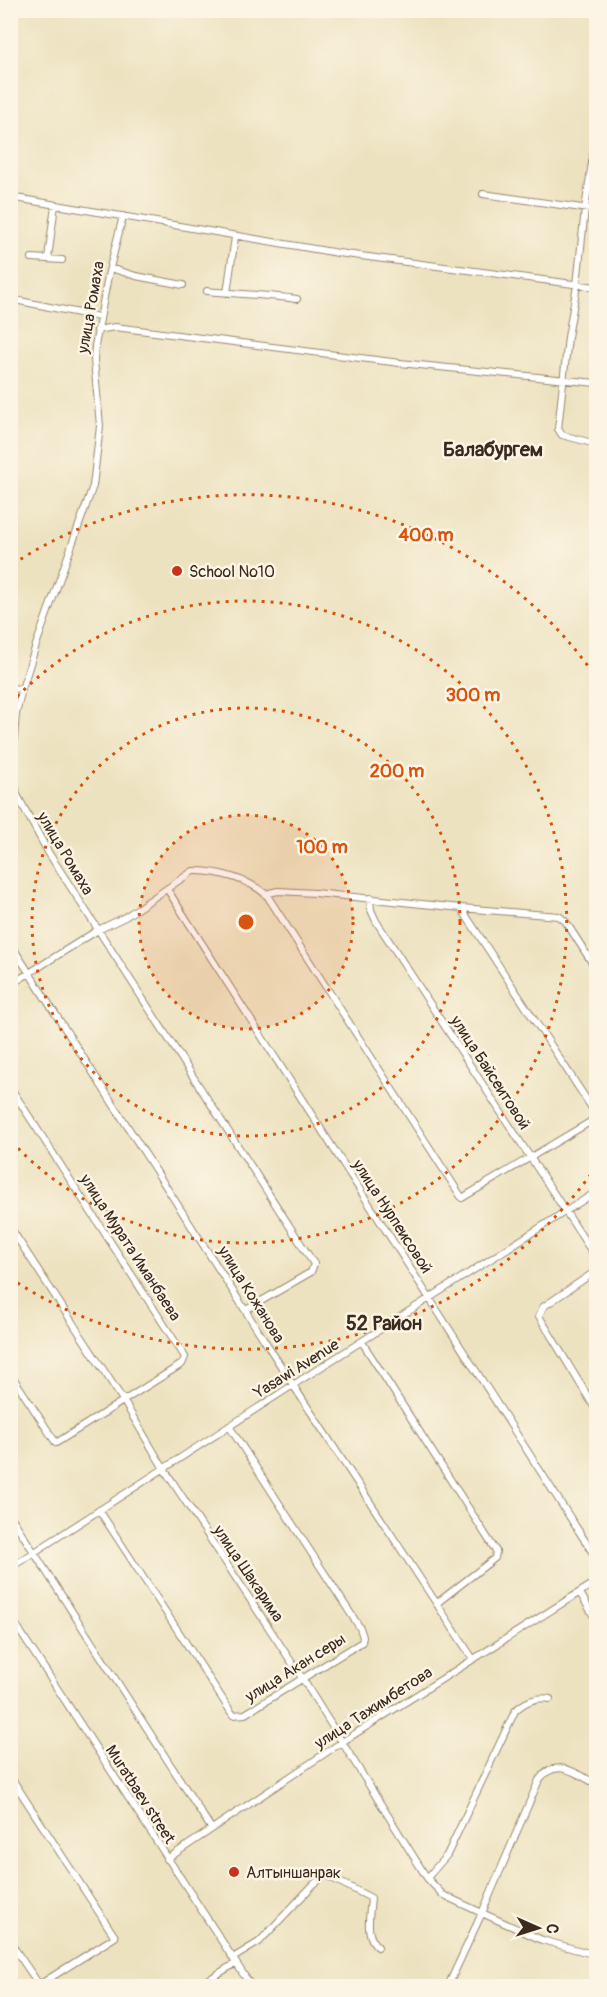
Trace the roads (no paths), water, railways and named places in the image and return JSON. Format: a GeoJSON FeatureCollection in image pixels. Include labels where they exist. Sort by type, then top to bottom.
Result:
{"type":"FeatureCollection","features":[{"type":"Feature","properties":{"kind":"street"},"geometry":{"type":"LineString","coordinates":[[597,136],[585,208],[577,285],[558,419],[559,431],[562,435],[597,444]]}},
{"type":"Feature","properties":{"kind":"street"},"geometry":{"type":"LineString","coordinates":[[483,194],[597,210]]}},
{"type":"Feature","properties":{"kind":"street"},"geometry":{"type":"LineString","coordinates":[[10,198],[347,255],[597,287]]}},
{"type":"Feature","properties":{"kind":"street"},"geometry":{"type":"LineString","coordinates":[[48,258],[56,205]]}},
{"type":"Feature","properties":{"kind":"street","name":"улица Ромаха"},"geometry":{"type":"LineString","coordinates":[[123,216],[97,330],[94,360],[100,426],[93,486],[22,689],[16,714],[14,778],[17,795],[48,852],[314,1264],[311,1272],[246,1310]]}},
{"type":"Feature","properties":{"kind":"street"},"geometry":{"type":"LineString","coordinates":[[227,293],[235,237]]}},
{"type":"Feature","properties":{"kind":"street"},"geometry":{"type":"LineString","coordinates":[[32,258],[62,261]]}},
{"type":"Feature","properties":{"kind":"street"},"geometry":{"type":"LineString","coordinates":[[110,268],[136,276],[183,285]]}},
{"type":"Feature","properties":{"kind":"street"},"geometry":{"type":"LineString","coordinates":[[207,291],[262,294],[297,299]]}},
{"type":"Feature","properties":{"kind":"street"},"geometry":{"type":"LineString","coordinates":[[10,299],[99,317]]}},
{"type":"Feature","properties":{"kind":"street"},"geometry":{"type":"LineString","coordinates":[[97,330],[115,327],[400,363],[597,383]]}},
{"type":"Feature","properties":{"kind":"street"},"geometry":{"type":"LineString","coordinates":[[10,688],[22,689]]}},
{"type":"Feature","properties":{"kind":"street"},"geometry":{"type":"LineString","coordinates":[[10,985],[98,930],[126,917],[190,872],[197,870],[216,873],[253,884],[265,894],[462,1198],[592,1120],[593,1112],[461,908]]}},
{"type":"Feature","properties":{"kind":"street","name":"улица Нурпеисовой"},"geometry":{"type":"LineString","coordinates":[[167,889],[597,1558]]}},
{"type":"Feature","properties":{"kind":"street"},"geometry":{"type":"LineString","coordinates":[[265,894],[278,891],[315,892],[559,916],[566,922],[597,969]]}},
{"type":"Feature","properties":{"kind":"street","name":"улица Байсеитовой"},"geometry":{"type":"LineString","coordinates":[[370,898],[371,910],[376,921],[597,1257]]}},
{"type":"Feature","properties":{"kind":"street","name":"улица Кожанова"},"geometry":{"type":"LineString","coordinates":[[10,943],[473,1659]]}},
{"type":"Feature","properties":{"kind":"street","name":"улица Мурата Иманбаева"},"geometry":{"type":"LineString","coordinates":[[10,1087],[184,1355],[185,1360],[56,1443],[10,1373]]}},
{"type":"Feature","properties":{"kind":"street","name":"Yasawi Avenue"},"geometry":{"type":"LineString","coordinates":[[10,1568],[597,1192]]}},
{"type":"Feature","properties":{"kind":"street","name":"улица Шакарима"},"geometry":{"type":"LineString","coordinates":[[10,1227],[123,1400],[164,1469],[350,1752],[427,1878],[443,1894],[482,1913],[542,1940],[597,1955]]}},
{"type":"Feature","properties":{"kind":"street"},"geometry":{"type":"LineString","coordinates":[[597,1271],[543,1307],[539,1316],[597,1410]]}},
{"type":"Feature","properties":{"kind":"street"},"geometry":{"type":"LineString","coordinates":[[362,1342],[496,1551],[495,1558],[437,1603]]}},
{"type":"Feature","properties":{"kind":"street","name":"улица Акан серы"},"geometry":{"type":"LineString","coordinates":[[99,1510],[233,1716],[245,1714],[362,1642],[363,1634],[229,1426]]}},
{"type":"Feature","properties":{"kind":"street"},"geometry":{"type":"LineString","coordinates":[[10,1515],[211,1828]]}},
{"type":"Feature","properties":{"kind":"street","name":"улица Тажимбетова"},"geometry":{"type":"LineString","coordinates":[[167,1859],[342,1742],[597,1582]]}},
{"type":"Feature","properties":{"kind":"street"},"geometry":{"type":"LineString","coordinates":[[580,1593],[597,1620]]}},
{"type":"Feature","properties":{"kind":"street","name":"Muratbaev street"},"geometry":{"type":"LineString","coordinates":[[10,1616],[251,1986]]}},
{"type":"Feature","properties":{"kind":"street"},"geometry":{"type":"LineString","coordinates":[[427,1878],[447,1855],[515,1711],[529,1701],[550,1699]]}},
{"type":"Feature","properties":{"kind":"street"},"geometry":{"type":"LineString","coordinates":[[448,1986],[539,1780],[546,1771],[556,1767],[569,1770],[597,1784]]}},
{"type":"Feature","properties":{"kind":"street"},"geometry":{"type":"LineString","coordinates":[[10,1776],[115,1937],[39,1986],[10,1942]]}},
{"type":"Feature","properties":{"kind":"street"},"geometry":{"type":"LineString","coordinates":[[198,1986],[259,1942],[314,1884],[326,1875],[371,1898],[369,1936],[378,1947]]}},
{"type":"Feature","properties":{"kind":"place","name":"School №10"},"geometry":{"type":"Point","coordinates":[177,571]}},
{"type":"Feature","properties":{"kind":"place","name":"Алтыншанрак"},"geometry":{"type":"Point","coordinates":[234,1872]}},
{"type":"Feature","properties":{"kind":"district","name":"Балабургем"},"geometry":{"type":"Point","coordinates":[493,449]}},
{"type":"Feature","properties":{"kind":"district","name":"52 Район"},"geometry":{"type":"Point","coordinates":[384,1323]}}]}
